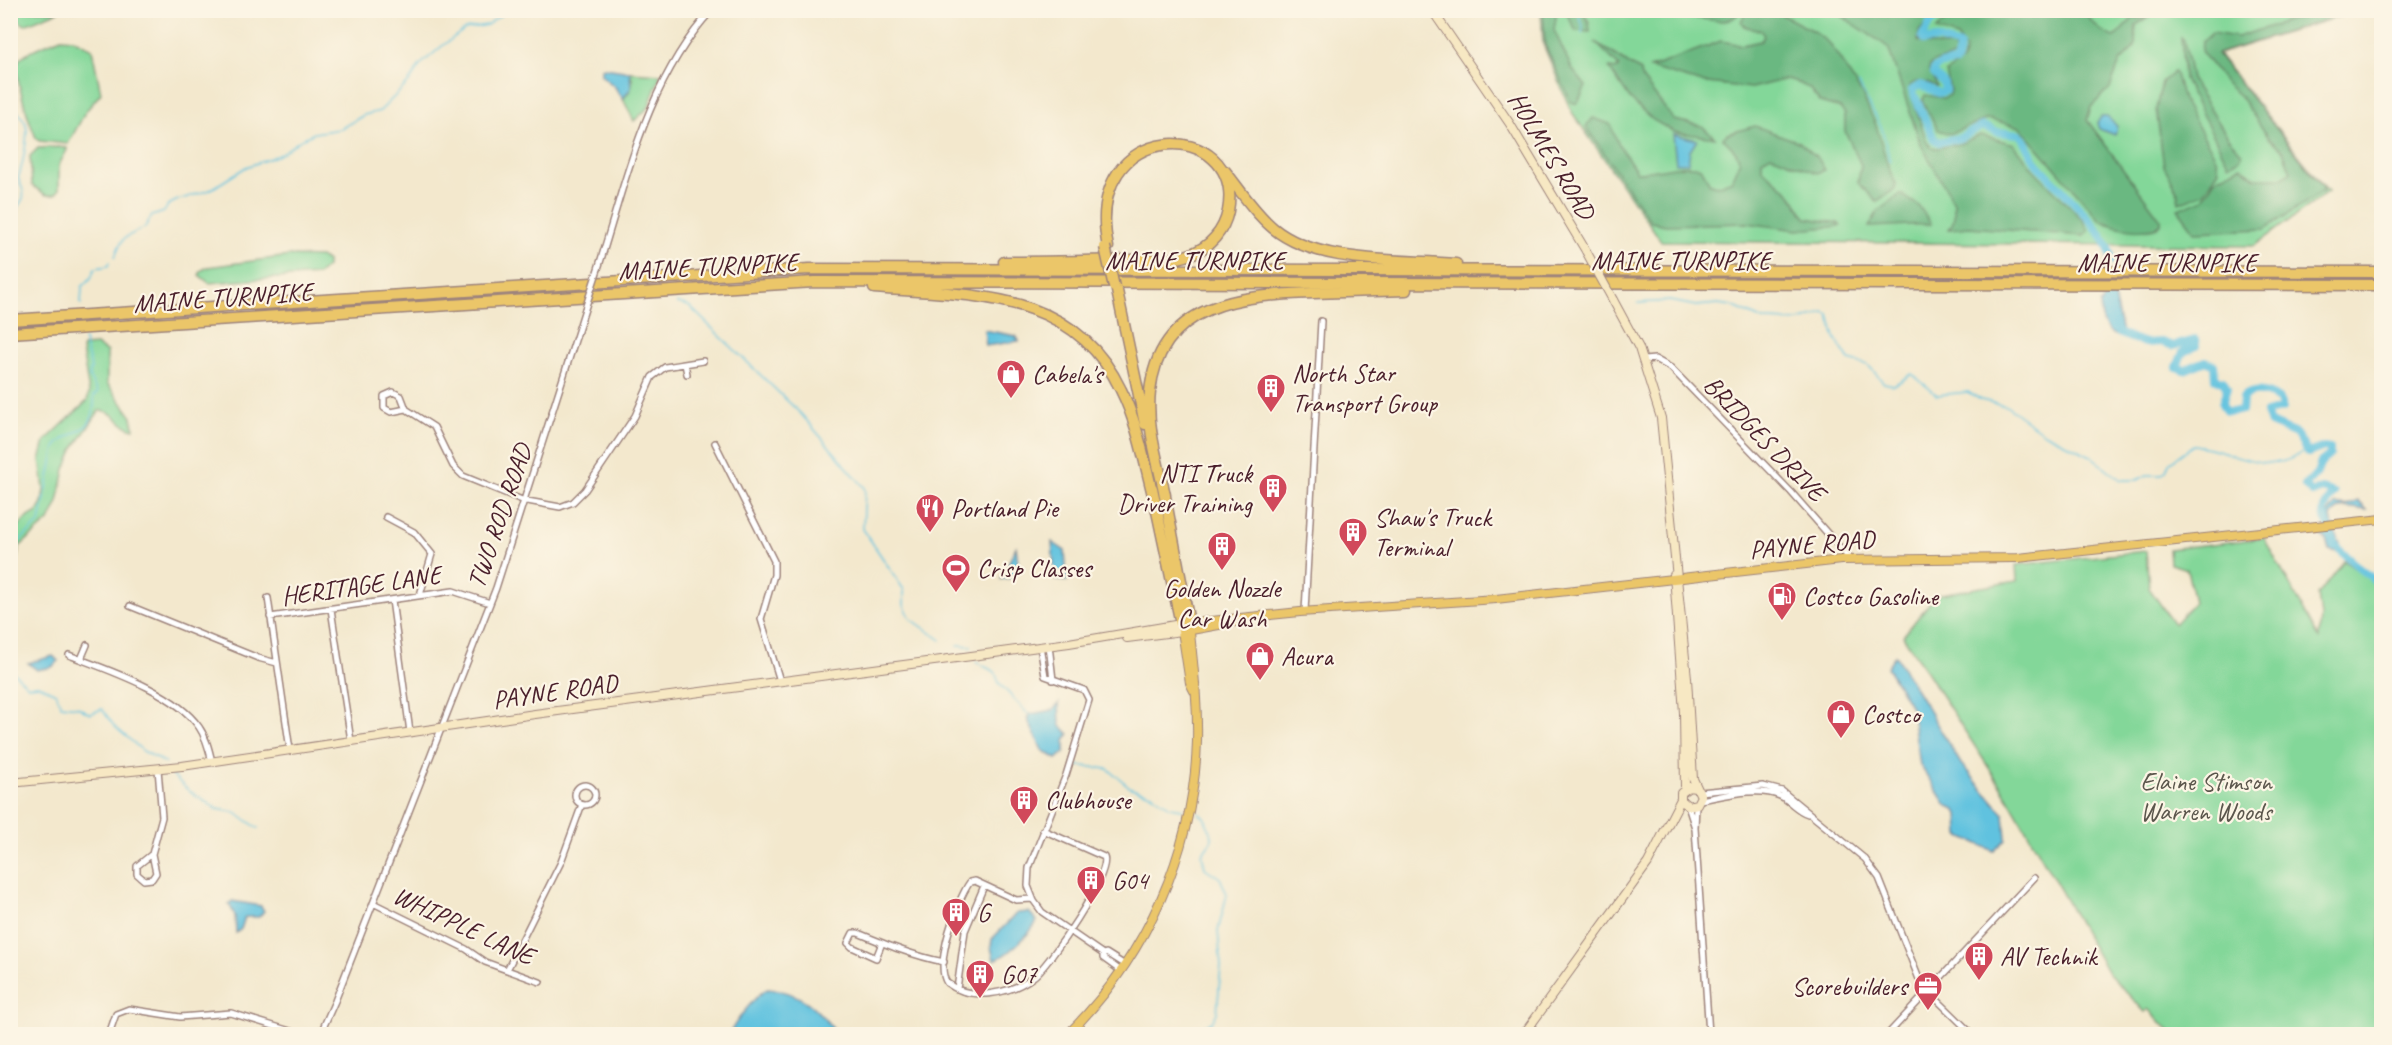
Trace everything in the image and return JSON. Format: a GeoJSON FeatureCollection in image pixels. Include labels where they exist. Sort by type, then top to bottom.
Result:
{"type":"FeatureCollection","features":[{"type":"Feature","properties":{"kind":"highway"},"geometry":{"type":"LineString","coordinates":[[1185,627],[1101,215],[1106,194],[1115,174],[1128,158],[1146,146],[1177,141],[1207,152],[1266,221],[1282,235],[1301,244],[1342,255],[1519,270]]}},
{"type":"Feature","properties":{"kind":"highway"},"geometry":{"type":"LineString","coordinates":[[927,269],[940,264],[1159,259],[1191,254],[1217,236],[1227,217],[1229,195],[1217,165],[1201,151],[1181,144],[1160,144],[1140,152],[1120,170],[1108,193],[1104,214],[1107,247]]}},
{"type":"Feature","properties":{"kind":"highway","name":"MAINE TURNPIKE"},"geometry":{"type":"LineString","coordinates":[[10,320],[744,273],[927,269],[2382,271]]}},
{"type":"Feature","properties":{"kind":"highway"},"geometry":{"type":"LineString","coordinates":[[814,282],[998,298],[1024,305],[1057,319],[1087,342],[1118,382],[1159,495]]}},
{"type":"Feature","properties":{"kind":"highway","name":"MAINE TURNPIKE"},"geometry":{"type":"LineString","coordinates":[[10,333],[814,282],[2382,285]]}},
{"type":"Feature","properties":{"kind":"highway"},"geometry":{"type":"LineString","coordinates":[[1159,495],[1151,424],[1151,382],[1168,343],[1199,313],[1229,301],[1265,295],[1477,288],[1546,283]]}},
{"type":"Feature","properties":{"kind":"main road","name":"PAYNE ROAD"},"geometry":{"type":"LineString","coordinates":[[1185,627],[1305,611],[1496,599],[1675,576],[1850,559],[2003,559],[2382,519]]}},
{"type":"Feature","properties":{"kind":"main road"},"geometry":{"type":"LineString","coordinates":[[1068,1035],[1100,999],[1123,968],[1156,912],[1185,830],[1196,757],[1194,691],[1190,683],[1185,627]]}},
{"type":"Feature","properties":{"kind":"street","name":"TWO ROD ROAD"},"geometry":{"type":"LineString","coordinates":[[316,1035],[326,1022],[490,603],[526,501],[634,155],[662,84],[685,42],[712,10]]}},
{"type":"Feature","properties":{"kind":"street","name":"HOLMES ROAD"},"geometry":{"type":"LineString","coordinates":[[1432,10],[1510,124],[1586,251],[1644,360],[1655,392],[1665,440],[1675,576]]}},
{"type":"Feature","properties":{"kind":"street"},"geometry":{"type":"LineString","coordinates":[[1305,611],[1321,321]]}},
{"type":"Feature","properties":{"kind":"street","name":"BRIDGES DRIVE"},"geometry":{"type":"LineString","coordinates":[[1644,360],[1654,359],[1671,368],[1791,492],[1850,559]]}},
{"type":"Feature","properties":{"kind":"street"},"geometry":{"type":"LineString","coordinates":[[406,409],[393,412],[387,410],[383,403],[384,396],[390,392],[398,393],[406,409],[434,428],[453,466],[460,474],[526,501],[556,508],[567,506],[577,499],[633,419],[652,377],[665,367],[702,361]]}},
{"type":"Feature","properties":{"kind":"street"},"geometry":{"type":"LineString","coordinates":[[685,364],[687,374]]}},
{"type":"Feature","properties":{"kind":"street"},"geometry":{"type":"LineString","coordinates":[[715,443],[774,561],[774,575],[761,619],[780,681]]}},
{"type":"Feature","properties":{"kind":"street"},"geometry":{"type":"LineString","coordinates":[[386,517],[414,532],[432,554],[420,595]]}},
{"type":"Feature","properties":{"kind":"street"},"geometry":{"type":"LineString","coordinates":[[1675,576],[1684,713],[1685,788],[1692,799]]}},
{"type":"Feature","properties":{"kind":"street"},"geometry":{"type":"LineString","coordinates":[[1675,576],[1710,1034]]}},
{"type":"Feature","properties":{"kind":"street","name":"HERITAGE LANE"},"geometry":{"type":"LineString","coordinates":[[270,618],[458,591],[490,603]]}},
{"type":"Feature","properties":{"kind":"street"},"geometry":{"type":"LineString","coordinates":[[268,598],[290,750]]}},
{"type":"Feature","properties":{"kind":"street"},"geometry":{"type":"LineString","coordinates":[[392,600],[410,732]]}},
{"type":"Feature","properties":{"kind":"street"},"geometry":{"type":"LineString","coordinates":[[130,606],[258,658],[277,663]]}},
{"type":"Feature","properties":{"kind":"street"},"geometry":{"type":"LineString","coordinates":[[331,609],[351,741]]}},
{"type":"Feature","properties":{"kind":"street","name":"PAYNE ROAD"},"geometry":{"type":"LineString","coordinates":[[10,783],[212,762],[410,732],[1185,627]]}},
{"type":"Feature","properties":{"kind":"street"},"geometry":{"type":"LineString","coordinates":[[81,659],[87,645]]}},
{"type":"Feature","properties":{"kind":"street"},"geometry":{"type":"LineString","coordinates":[[1044,646],[1053,680],[1084,690],[1089,700],[1066,775],[1043,830],[1029,872],[1028,886],[1032,898],[1042,912],[1123,968]]}},
{"type":"Feature","properties":{"kind":"street"},"geometry":{"type":"LineString","coordinates":[[69,655],[135,681],[190,717],[204,736],[212,762]]}},
{"type":"Feature","properties":{"kind":"street"},"geometry":{"type":"LineString","coordinates":[[152,854],[137,866],[137,874],[142,879],[152,879],[156,873],[152,854],[162,817],[158,769]]}},
{"type":"Feature","properties":{"kind":"street"},"geometry":{"type":"LineString","coordinates":[[508,968],[561,862],[581,807],[576,798],[576,792],[582,785],[589,785],[595,791],[595,798],[591,804],[581,807]]}},
{"type":"Feature","properties":{"kind":"street"},"geometry":{"type":"LineString","coordinates":[[1524,1035],[1648,863],[1671,819],[1692,799],[1769,793],[1783,798],[1808,814],[1872,867],[1917,976],[1928,993],[1972,1035]]}},
{"type":"Feature","properties":{"kind":"street"},"geometry":{"type":"LineString","coordinates":[[1032,898],[1018,901],[974,881],[966,886],[950,925],[944,978],[957,989],[993,995],[1028,980],[1040,971],[1094,893],[1106,860],[1099,854],[1043,830]]}},
{"type":"Feature","properties":{"kind":"street"},"geometry":{"type":"LineString","coordinates":[[1888,1035],[2034,878]]}},
{"type":"Feature","properties":{"kind":"street"},"geometry":{"type":"LineString","coordinates":[[957,989],[965,932],[984,886]]}},
{"type":"Feature","properties":{"kind":"street","name":"WHIPPLE LANE"},"geometry":{"type":"LineString","coordinates":[[373,903],[466,949],[485,962],[508,968],[540,982]]}},
{"type":"Feature","properties":{"kind":"street"},"geometry":{"type":"LineString","coordinates":[[882,943],[876,957],[848,944],[855,933],[882,943],[907,953],[944,962]]}},
{"type":"Feature","properties":{"kind":"street"},"geometry":{"type":"LineString","coordinates":[[109,1035],[116,1014],[132,1009],[180,1017],[235,1014],[300,1035]]}},
{"type":"Feature","properties":{"kind":"green space"},"geometry":{"type":"Polygon","coordinates":[[[17,10],[59,11],[25,25],[19,21],[17,10]]]}},
{"type":"Feature","properties":{"kind":"green space"},"geometry":{"type":"Polygon","coordinates":[[[1739,10],[1740,12],[1724,21],[1683,16],[1664,11],[1739,10]]]}},
{"type":"Feature","properties":{"kind":"green space"},"geometry":{"type":"Polygon","coordinates":[[[1541,11],[2358,11],[2218,54],[2328,192],[2254,246],[1661,241],[1571,111],[1543,44],[1541,11]]]}},
{"type":"Feature","properties":{"kind":"green space"},"geometry":{"type":"Polygon","coordinates":[[[1543,11],[1557,11],[1554,30],[1572,69],[1586,86],[1577,104],[1571,102],[1545,45],[1543,11]]]}},
{"type":"Feature","properties":{"kind":"green space"},"geometry":{"type":"Polygon","coordinates":[[[1565,11],[1582,11],[1589,22],[1590,32],[1576,31],[1565,11]]]}},
{"type":"Feature","properties":{"kind":"green space"},"geometry":{"type":"Polygon","coordinates":[[[1746,11],[1775,11],[1813,31],[1830,44],[1861,92],[1876,125],[1889,169],[1896,184],[1895,189],[1877,201],[1858,183],[1861,165],[1845,131],[1845,114],[1840,108],[1820,102],[1809,88],[1787,79],[1751,88],[1699,82],[1650,68],[1721,41],[1742,45],[1761,41],[1764,36],[1761,31],[1744,26],[1741,22],[1746,11]]]}},
{"type":"Feature","properties":{"kind":"green space"},"geometry":{"type":"Polygon","coordinates":[[[1834,11],[1939,11],[1919,31],[1918,41],[1923,44],[1954,47],[1956,55],[1934,62],[1929,67],[1937,86],[1915,82],[1909,87],[1926,140],[1931,147],[1937,148],[1959,144],[1980,135],[2014,144],[2033,169],[2084,221],[2089,231],[2084,236],[1969,227],[1949,229],[1954,220],[1954,203],[1921,145],[1888,47],[1834,11]]]}},
{"type":"Feature","properties":{"kind":"green space"},"geometry":{"type":"Polygon","coordinates":[[[1951,11],[2086,11],[2097,27],[2115,37],[2133,18],[2148,18],[2136,25],[2135,47],[2120,62],[2110,88],[2091,107],[2087,120],[2161,220],[2161,225],[2155,228],[2130,229],[2100,220],[2020,127],[1988,119],[1950,134],[1938,130],[1922,101],[1925,95],[1944,98],[1949,95],[1946,72],[1962,61],[1965,49],[1957,37],[1936,30],[1949,17],[1951,11]]]}},
{"type":"Feature","properties":{"kind":"green space"},"geometry":{"type":"Polygon","coordinates":[[[2329,11],[2354,11],[2217,54],[2325,190],[2265,229],[2195,232],[2178,209],[2203,199],[2216,179],[2241,166],[2256,178],[2283,178],[2291,172],[2283,151],[2269,138],[2240,96],[2227,85],[2201,51],[2202,42],[2212,33],[2237,37],[2306,15],[2329,11]]]}},
{"type":"Feature","properties":{"kind":"green space"},"geometry":{"type":"Polygon","coordinates":[[[2181,37],[2184,40],[2191,79],[2228,137],[2242,153],[2240,159],[2229,165],[2184,80],[2181,37]]]}},
{"type":"Feature","properties":{"kind":"green space"},"geometry":{"type":"Polygon","coordinates":[[[61,38],[73,39],[92,49],[101,93],[86,111],[68,144],[39,141],[36,138],[23,98],[17,66],[23,56],[61,38]]]}},
{"type":"Feature","properties":{"kind":"green space"},"geometry":{"type":"Polygon","coordinates":[[[1595,42],[1640,71],[1641,77],[1674,120],[1702,126],[1715,138],[1674,132],[1653,120],[1630,99],[1609,68],[1617,69],[1619,66],[1595,42]]]}},
{"type":"Feature","properties":{"kind":"green space"},"geometry":{"type":"Polygon","coordinates":[[[2175,71],[2183,100],[2216,158],[2219,170],[2204,193],[2179,203],[2177,190],[2164,166],[2156,109],[2162,82],[2175,71]]]}},
{"type":"Feature","properties":{"kind":"green space"},"geometry":{"type":"Polygon","coordinates":[[[630,72],[661,74],[648,108],[634,121],[623,99],[631,87],[630,72]]]}},
{"type":"Feature","properties":{"kind":"green space"},"geometry":{"type":"Polygon","coordinates":[[[1593,118],[1610,124],[1619,145],[1637,172],[1695,166],[1702,169],[1710,184],[1717,186],[1732,180],[1740,162],[1736,152],[1723,138],[1727,134],[1755,126],[1799,142],[1818,158],[1825,170],[1817,173],[1771,155],[1762,160],[1762,169],[1790,193],[1806,218],[1838,223],[1841,226],[1797,230],[1747,223],[1666,225],[1651,222],[1586,127],[1593,118]]]}},
{"type":"Feature","properties":{"kind":"green space"},"geometry":{"type":"Polygon","coordinates":[[[38,148],[67,148],[67,150],[59,165],[59,190],[55,195],[46,195],[32,185],[30,156],[38,148]]]}},
{"type":"Feature","properties":{"kind":"green space"},"geometry":{"type":"Polygon","coordinates":[[[1901,194],[1919,206],[1931,224],[1869,227],[1878,211],[1901,194]]]}},
{"type":"Feature","properties":{"kind":"green space"},"geometry":{"type":"Polygon","coordinates":[[[290,256],[320,257],[327,261],[327,267],[318,275],[209,283],[199,275],[208,267],[290,256]]]}},
{"type":"Feature","properties":{"kind":"green space"},"geometry":{"type":"Polygon","coordinates":[[[97,345],[107,352],[107,383],[132,417],[134,429],[129,428],[109,413],[99,411],[74,448],[65,469],[58,502],[49,521],[19,547],[17,558],[11,566],[11,535],[25,519],[37,512],[42,503],[44,489],[40,460],[45,441],[87,401],[89,393],[82,350],[83,346],[97,345]]]}},
{"type":"Feature","properties":{"kind":"green space","name":"Elaine Stimson Warren Woods"},"geometry":{"type":"Polygon","coordinates":[[[2264,538],[2319,638],[2321,617],[2318,595],[2344,561],[2370,578],[2381,595],[2381,1034],[2172,1034],[2149,1009],[2145,1012],[2108,973],[2002,788],[1903,636],[1936,595],[2017,581],[2016,565],[2146,551],[2149,588],[2174,624],[2194,602],[2187,569],[2170,564],[2169,549],[2264,538]]]}},
{"type":"Feature","properties":{"kind":"water"},"geometry":{"type":"Polygon","coordinates":[[[601,69],[630,72],[631,88],[623,99],[615,87],[601,75],[601,69]]]}},
{"type":"Feature","properties":{"kind":"water"},"geometry":{"type":"Polygon","coordinates":[[[2101,117],[2107,117],[2117,126],[2115,135],[2099,129],[2097,123],[2101,117]]]}},
{"type":"Feature","properties":{"kind":"water"},"geometry":{"type":"Polygon","coordinates":[[[1673,134],[1697,140],[1690,151],[1688,163],[1676,163],[1673,134]]]}},
{"type":"Feature","properties":{"kind":"water"},"geometry":{"type":"Polygon","coordinates":[[[2106,297],[2114,297],[2122,332],[2119,336],[2110,333],[2102,320],[2100,305],[2106,297]]]}},
{"type":"Feature","properties":{"kind":"water"},"geometry":{"type":"Polygon","coordinates":[[[984,330],[1016,336],[1019,341],[986,346],[984,330]]]}},
{"type":"Feature","properties":{"kind":"water"},"geometry":{"type":"Polygon","coordinates":[[[2358,501],[2367,510],[2349,507],[2335,511],[2331,516],[2332,525],[2343,553],[2329,550],[2326,539],[2321,536],[2327,529],[2326,515],[2336,504],[2345,506],[2358,501]]]}},
{"type":"Feature","properties":{"kind":"water"},"geometry":{"type":"Polygon","coordinates":[[[1052,542],[1065,551],[1067,581],[1055,580],[1052,542]]]}},
{"type":"Feature","properties":{"kind":"water"},"geometry":{"type":"Polygon","coordinates":[[[1016,547],[1019,570],[1010,578],[1001,579],[1016,547]]]}},
{"type":"Feature","properties":{"kind":"water"},"geometry":{"type":"Polygon","coordinates":[[[1895,655],[1961,764],[2004,814],[2006,839],[1994,851],[1959,835],[1958,814],[1955,809],[1946,805],[1920,765],[1911,707],[1887,667],[1895,655]]]}},
{"type":"Feature","properties":{"kind":"water"},"geometry":{"type":"Polygon","coordinates":[[[53,656],[58,661],[52,667],[37,670],[28,663],[53,656]]]}},
{"type":"Feature","properties":{"kind":"water"},"geometry":{"type":"Polygon","coordinates":[[[1059,703],[1060,725],[1069,734],[1065,740],[1065,752],[1057,759],[1042,750],[1027,718],[1030,714],[1053,710],[1059,703]]]}},
{"type":"Feature","properties":{"kind":"water"},"geometry":{"type":"Polygon","coordinates":[[[232,901],[261,906],[264,911],[259,917],[245,917],[241,929],[236,933],[235,916],[229,904],[232,901]]]}},
{"type":"Feature","properties":{"kind":"water"},"geometry":{"type":"Polygon","coordinates":[[[1029,912],[1037,921],[1034,926],[1012,949],[994,960],[992,939],[1017,913],[1029,912]]]}},
{"type":"Feature","properties":{"kind":"water"},"geometry":{"type":"Polygon","coordinates":[[[768,989],[790,993],[808,1003],[837,1034],[730,1034],[746,1009],[768,989]]]}},
{"type":"Feature","properties":{"kind":"waterway"},"geometry":{"type":"LineString","coordinates":[[115,257],[124,239],[145,227],[152,216],[164,212],[168,205],[210,190],[246,167],[279,155],[314,133],[340,129],[364,115],[380,111],[409,82],[420,65],[441,47],[465,29],[487,25],[508,10]]}},
{"type":"Feature","properties":{"kind":"waterway"},"geometry":{"type":"LineString","coordinates":[[1577,10],[1583,26],[1582,34]]}},
{"type":"Feature","properties":{"kind":"waterway"},"geometry":{"type":"LineString","coordinates":[[1947,10],[1930,23],[1922,37],[1924,41],[1937,39],[1960,46],[1956,62],[1941,64],[1934,69],[1934,74],[1944,83],[1945,91],[1939,93],[1921,85],[1912,90],[1934,139],[1939,142],[1960,138],[1982,126],[1997,132],[2019,134],[2036,162],[2092,223],[2109,250],[2111,261]]}},
{"type":"Feature","properties":{"kind":"waterway"},"geometry":{"type":"LineString","coordinates":[[1859,84],[1882,129],[1890,161]]}},
{"type":"Feature","properties":{"kind":"waterway"},"geometry":{"type":"LineString","coordinates":[[10,106],[23,119],[27,129],[25,151],[18,178],[23,198],[10,220]]}},
{"type":"Feature","properties":{"kind":"waterway"},"geometry":{"type":"LineString","coordinates":[[81,304],[82,287],[91,278],[95,268],[108,266],[110,262]]}},
{"type":"Feature","properties":{"kind":"waterway"},"geometry":{"type":"LineString","coordinates":[[1638,303],[1670,301],[1696,306],[1718,304],[1732,306],[1763,320],[1799,321],[1824,313],[1829,315],[1835,338],[1849,360],[1868,365],[1884,383],[1894,385],[1912,374],[1937,395],[1968,392],[1981,400],[2006,406],[2044,433],[2091,456],[2121,480],[2137,480],[2147,475],[2161,475],[2166,471],[2169,463],[2193,445],[2265,463],[2292,458],[2305,449]]}},
{"type":"Feature","properties":{"kind":"waterway"},"geometry":{"type":"LineString","coordinates":[[677,303],[689,306],[801,414],[865,488],[863,529],[904,590],[904,605],[911,619],[941,640]]}},
{"type":"Feature","properties":{"kind":"waterway"},"geometry":{"type":"LineString","coordinates":[[2114,326],[2120,334],[2145,343],[2162,342],[2173,346],[2195,340],[2196,346],[2183,352],[2177,367],[2184,370],[2206,361],[2214,365],[2215,379],[2223,381],[2227,388],[2222,404],[2226,411],[2242,411],[2243,397],[2252,392],[2266,392],[2279,399],[2283,408],[2266,413],[2270,423],[2296,434],[2308,453],[2324,447],[2330,448],[2330,455],[2321,462],[2317,473],[2305,486],[2312,493],[2322,489],[2334,493],[2324,508],[2323,515],[2329,526]]}},
{"type":"Feature","properties":{"kind":"waterway"},"geometry":{"type":"LineString","coordinates":[[10,560],[16,544],[40,522],[55,448],[61,441],[81,430],[91,419],[94,396],[98,393],[89,377],[91,368],[84,340]]}},
{"type":"Feature","properties":{"kind":"waterway"},"geometry":{"type":"LineString","coordinates":[[2337,546],[2382,587]]}},
{"type":"Feature","properties":{"kind":"waterway"},"geometry":{"type":"LineString","coordinates":[[958,645],[971,646]]}},
{"type":"Feature","properties":{"kind":"waterway"},"geometry":{"type":"LineString","coordinates":[[976,662],[995,672],[999,683],[1028,714]]}},
{"type":"Feature","properties":{"kind":"waterway"},"geometry":{"type":"LineString","coordinates":[[10,669],[28,686],[38,685],[56,693],[61,705],[78,707],[90,714],[102,709],[114,726],[143,751],[166,763]]}},
{"type":"Feature","properties":{"kind":"waterway"},"geometry":{"type":"LineString","coordinates":[[1073,765],[1108,769],[1131,788],[1152,794],[1170,807],[1182,809]]}},
{"type":"Feature","properties":{"kind":"waterway"},"geometry":{"type":"LineString","coordinates":[[169,772],[189,791],[217,809],[234,812],[258,828]]}},
{"type":"Feature","properties":{"kind":"waterway"},"geometry":{"type":"LineString","coordinates":[[1191,1034],[1212,1022],[1217,1013],[1221,966],[1218,931],[1227,894],[1220,878],[1205,868],[1202,854],[1212,837],[1205,819],[1198,813]]}},
{"type":"Feature","properties":{"kind":"place","name":"Cabela's"},"geometry":{"type":"Point","coordinates":[1011,400]}},
{"type":"Feature","properties":{"kind":"place","name":"North Star Transport Group"},"geometry":{"type":"Point","coordinates":[1271,414]}},
{"type":"Feature","properties":{"kind":"place","name":"NTI Truck Driver Training"},"geometry":{"type":"Point","coordinates":[1273,514]}},
{"type":"Feature","properties":{"kind":"place","name":"Portland Pie"},"geometry":{"type":"Point","coordinates":[930,534]}},
{"type":"Feature","properties":{"kind":"place","name":"Shaw's Truck Terminal"},"geometry":{"type":"Point","coordinates":[1353,558]}},
{"type":"Feature","properties":{"kind":"place","name":"Golden Nozzle Car Wash"},"geometry":{"type":"Point","coordinates":[1222,572]}},
{"type":"Feature","properties":{"kind":"place","name":"Crisp Classes"},"geometry":{"type":"Point","coordinates":[956,594]}},
{"type":"Feature","properties":{"kind":"place","name":"Costco Gasoline"},"geometry":{"type":"Point","coordinates":[1782,622]}},
{"type":"Feature","properties":{"kind":"place","name":"Acura"},"geometry":{"type":"Point","coordinates":[1260,682]}},
{"type":"Feature","properties":{"kind":"place","name":"Costco"},"geometry":{"type":"Point","coordinates":[1841,740]}},
{"type":"Feature","properties":{"kind":"place","name":"Clubhouse"},"geometry":{"type":"Point","coordinates":[1024,826]}},
{"type":"Feature","properties":{"kind":"place","name":"G04"},"geometry":{"type":"Point","coordinates":[1091,906]}},
{"type":"Feature","properties":{"kind":"place","name":"G"},"geometry":{"type":"Point","coordinates":[956,938]}},
{"type":"Feature","properties":{"kind":"place","name":"AV Technik"},"geometry":{"type":"Point","coordinates":[1979,982]}},
{"type":"Feature","properties":{"kind":"place","name":"G07"},"geometry":{"type":"Point","coordinates":[980,1000]}},
{"type":"Feature","properties":{"kind":"place","name":"Scorebuilders"},"geometry":{"type":"Point","coordinates":[1928,1012]}}]}
